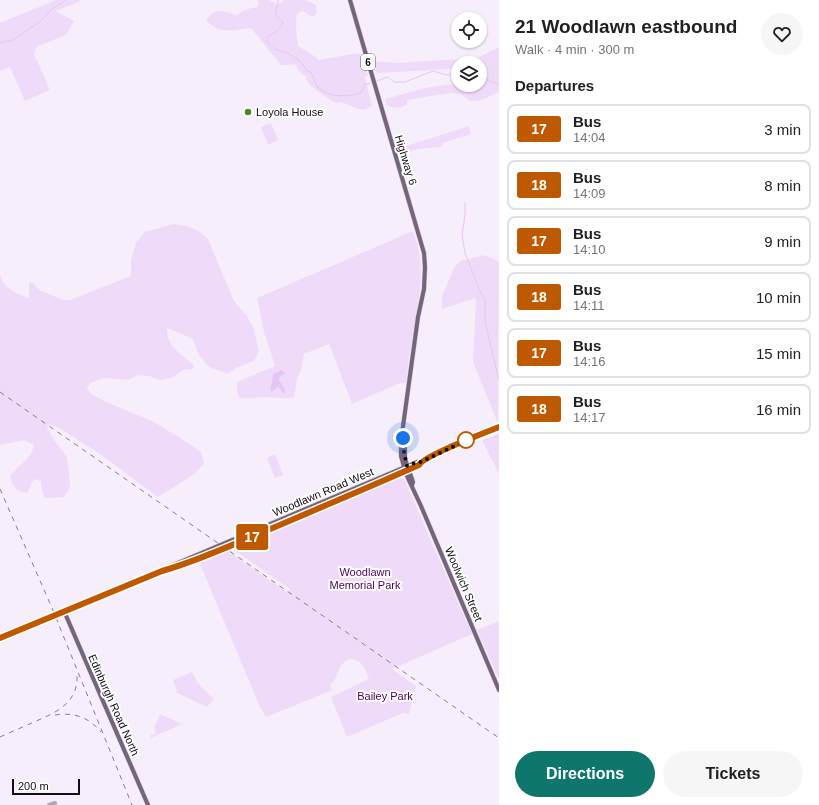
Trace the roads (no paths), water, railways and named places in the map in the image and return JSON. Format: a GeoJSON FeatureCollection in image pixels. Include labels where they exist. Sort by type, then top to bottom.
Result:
{"type":"FeatureCollection","features":[{"type":"Feature","properties":{"kind":"main road","name":"Highway 6"},"geometry":{"type":"LineString","coordinates":[[350,0],[424,253],[424,289],[417,328]]}},
{"type":"Feature","properties":{"kind":"main road","name":"Woolwich Street"},"geometry":{"type":"LineString","coordinates":[[417,328],[401,452],[406,469],[413,482],[412,485],[499,690]]}},
{"type":"Feature","properties":{"kind":"main road","name":"Woodlawn Road West"},"geometry":{"type":"LineString","coordinates":[[0,638],[406,469],[417,462],[421,462],[469,439],[499,427]]}},
{"type":"Feature","properties":{"kind":"main road","name":"Edinburgh Road North"},"geometry":{"type":"LineString","coordinates":[[64,611],[148,805]]}},
{"type":"Feature","properties":{"kind":"street"},"geometry":{"type":"LineString","coordinates":[[49,805],[54,803]]}},
{"type":"Feature","properties":{"kind":"waterway"},"geometry":{"type":"LineString","coordinates":[[0,43],[13,40],[41,21],[52,9],[66,0]]}},
{"type":"Feature","properties":{"kind":"waterway"},"geometry":{"type":"LineString","coordinates":[[278,0],[276,14],[283,22],[278,30],[267,37],[268,42],[273,48],[291,55],[298,60],[307,71],[311,72],[318,87],[327,93],[338,96],[361,93],[364,85],[370,83]]}},
{"type":"Feature","properties":{"kind":"waterway"},"geometry":{"type":"LineString","coordinates":[[377,81],[388,77],[394,82],[405,82],[433,71],[451,75]]}},
{"type":"Feature","properties":{"kind":"waterway"},"geometry":{"type":"LineString","coordinates":[[487,80],[499,84]]}},
{"type":"Feature","properties":{"kind":"waterway"},"geometry":{"type":"LineString","coordinates":[[465,203],[462,235],[465,253],[485,300],[485,321],[499,381]]}},
{"type":"Feature","properties":{"kind":"waterway"},"geometry":{"type":"LineString","coordinates":[[483,441],[499,435]]}},
{"type":"Feature","properties":{"kind":"railway"},"geometry":{"type":"LineString","coordinates":[[0,392],[499,738]]}},
{"type":"Feature","properties":{"kind":"railway"},"geometry":{"type":"LineString","coordinates":[[0,489],[52,608],[132,805]]}},
{"type":"Feature","properties":{"kind":"railway"},"geometry":{"type":"LineString","coordinates":[[0,737],[51,714],[65,705],[74,692],[77,683],[77,673]]}},
{"type":"Feature","properties":{"kind":"railway"},"geometry":{"type":"LineString","coordinates":[[55,715],[68,714],[86,719],[101,732]]}},
{"type":"Feature","properties":{"kind":"place","name":"Loyola House"},"geometry":{"type":"Point","coordinates":[248,112]}},
{"type":"Feature","properties":{"kind":"park label","name":"Woodlawn Memorial Park"},"geometry":{"type":"Point","coordinates":[365,578]}},
{"type":"Feature","properties":{"kind":"park label","name":"Bailey Park"},"geometry":{"type":"Point","coordinates":[385,696]}}]}
